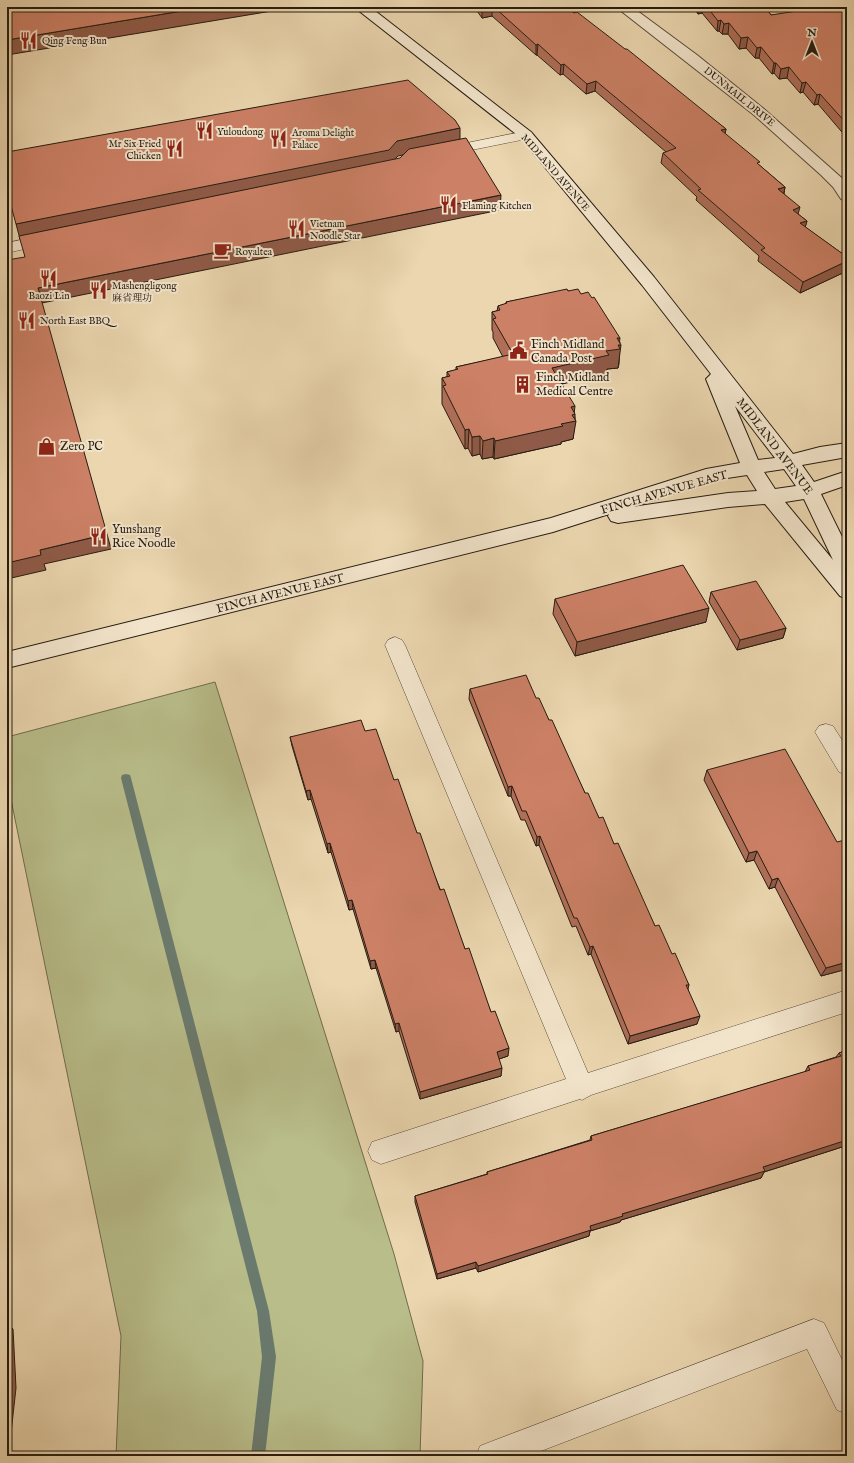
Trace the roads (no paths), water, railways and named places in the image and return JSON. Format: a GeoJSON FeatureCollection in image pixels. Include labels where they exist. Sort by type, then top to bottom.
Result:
{"type":"FeatureCollection","features":[{"type":"Feature","properties":{"kind":"main road","name":"MIDLAND AVENUE"},"geometry":{"type":"LineString","coordinates":[[361,7],[526,135],[648,280],[790,462],[810,491],[847,568]]}},
{"type":"Feature","properties":{"kind":"main road","name":"DUNMAIL DRIVE"},"geometry":{"type":"LineString","coordinates":[[623,7],[682,50],[768,117],[826,172],[847,196]]}},
{"type":"Feature","properties":{"kind":"main road","name":"MIDLAND AVENUE"},"geometry":{"type":"LineString","coordinates":[[704,352],[752,468],[770,497],[847,591]]}},
{"type":"Feature","properties":{"kind":"main road","name":"FINCH AVENUE EAST"},"geometry":{"type":"LineString","coordinates":[[7,660],[553,525],[713,474],[790,462],[820,454],[847,450]]}},
{"type":"Feature","properties":{"kind":"main road","name":"FINCH AVENUE EAST"},"geometry":{"type":"LineString","coordinates":[[553,525],[728,500],[770,497],[810,491],[847,478]]}},
{"type":"Feature","properties":{"kind":"lane"},"geometry":{"type":"LineString","coordinates":[[426,155],[526,135]]}},
{"type":"Feature","properties":{"kind":"lane"},"geometry":{"type":"LineString","coordinates":[[7,248],[61,237]]}},
{"type":"Feature","properties":{"kind":"lane"},"geometry":{"type":"LineString","coordinates":[[395,645],[582,1088]]}},
{"type":"Feature","properties":{"kind":"lane"},"geometry":{"type":"LineString","coordinates":[[826,732],[847,766]]}},
{"type":"Feature","properties":{"kind":"lane"},"geometry":{"type":"LineString","coordinates":[[381,1151],[582,1088],[847,1002]]}},
{"type":"Feature","properties":{"kind":"lane"},"geometry":{"type":"LineString","coordinates":[[490,1456],[814,1333],[847,1400]]}},
{"type":"Feature","properties":{"kind":"waterway"},"geometry":{"type":"LineString","coordinates":[[126,778],[263,1311],[269,1357],[258,1456]]}},
{"type":"Feature","properties":{"kind":"place","name":"Qing Feng Bun"},"geometry":{"type":"Point","coordinates":[29,40]}},
{"type":"Feature","properties":{"kind":"place","name":"Yuloudong"},"geometry":{"type":"Point","coordinates":[204,131]}},
{"type":"Feature","properties":{"kind":"place","name":"Aroma Delight Palace"},"geometry":{"type":"Point","coordinates":[279,138]}},
{"type":"Feature","properties":{"kind":"place","name":"Mr Six Fried Chicken"},"geometry":{"type":"Point","coordinates":[174,149]}},
{"type":"Feature","properties":{"kind":"place","name":"Flaming Kitchen"},"geometry":{"type":"Point","coordinates":[449,205]}},
{"type":"Feature","properties":{"kind":"place","name":"Vietnam Noodle Star"},"geometry":{"type":"Point","coordinates":[297,229]}},
{"type":"Feature","properties":{"kind":"place","name":"Royaltea"},"geometry":{"type":"Point","coordinates":[222,251]}},
{"type":"Feature","properties":{"kind":"place","name":"Baozi Lin"},"geometry":{"type":"Point","coordinates":[49,278]}},
{"type":"Feature","properties":{"kind":"place","name":"Mashengligong 麻省理功"},"geometry":{"type":"Point","coordinates":[99,291]}},
{"type":"Feature","properties":{"kind":"place","name":"North East BBQ"},"geometry":{"type":"Point","coordinates":[27,320]}},
{"type":"Feature","properties":{"kind":"place","name":"Finch Midland Canada Post"},"geometry":{"type":"Point","coordinates":[518,351]}},
{"type":"Feature","properties":{"kind":"place","name":"Finch Midland Medical Centre"},"geometry":{"type":"Point","coordinates":[523,384]}},
{"type":"Feature","properties":{"kind":"place","name":"Zero PC"},"geometry":{"type":"Point","coordinates":[47,446]}},
{"type":"Feature","properties":{"kind":"place","name":"Yunshang Rice Noodle"},"geometry":{"type":"Point","coordinates":[99,536]}}]}
